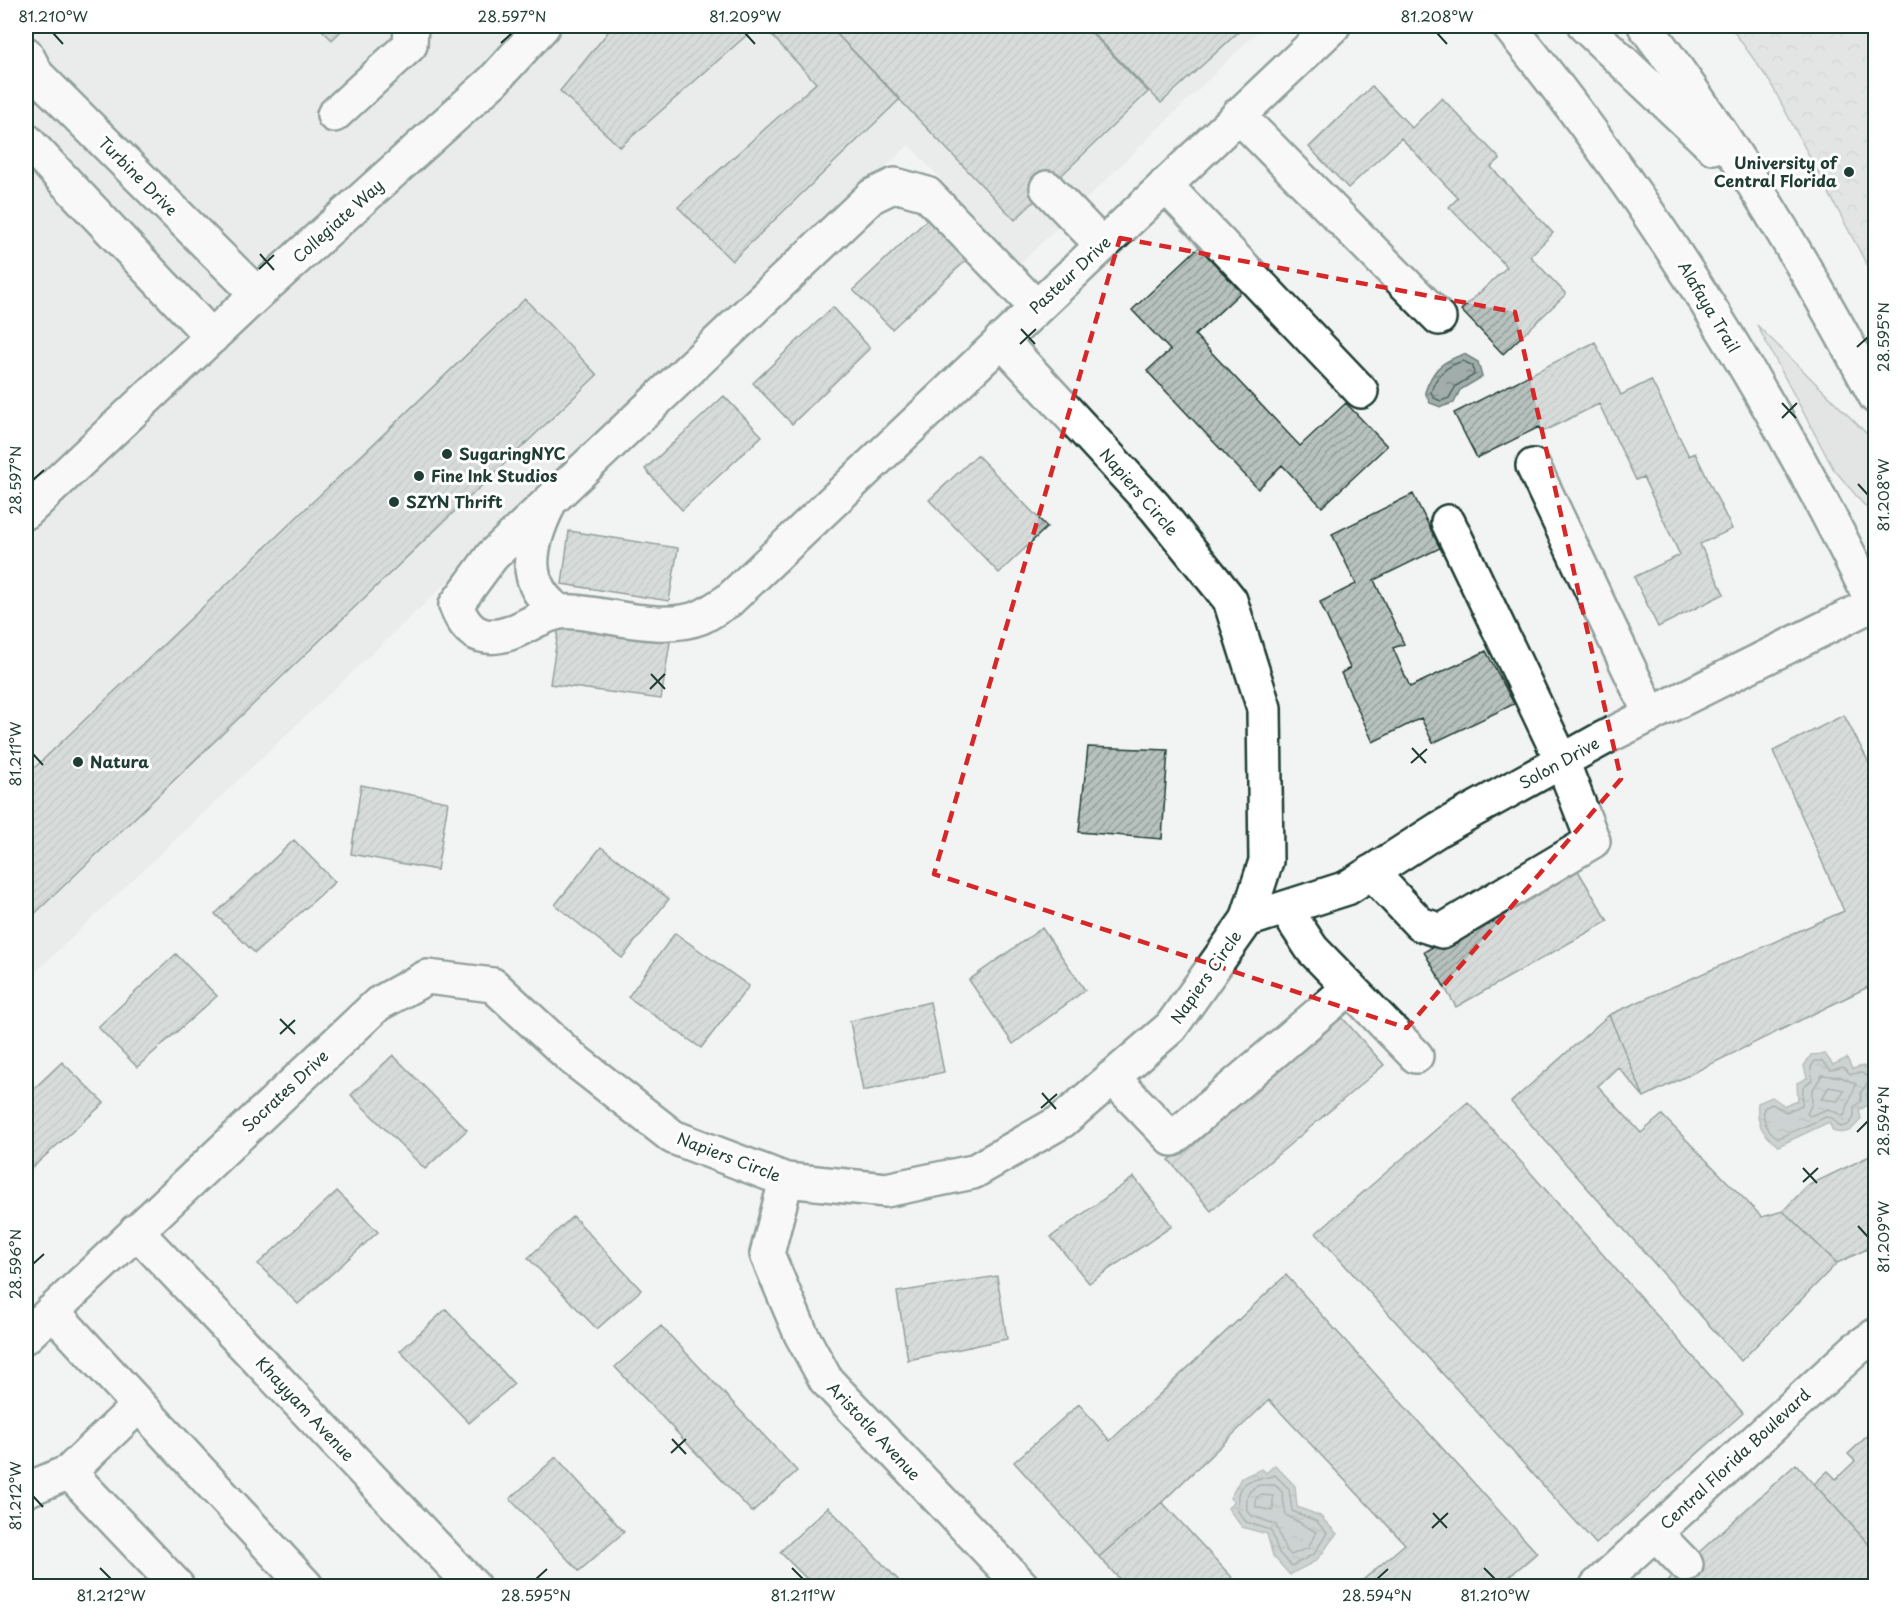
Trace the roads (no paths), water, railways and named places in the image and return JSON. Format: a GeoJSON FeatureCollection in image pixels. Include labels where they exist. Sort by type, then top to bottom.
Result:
{"type":"FeatureCollection","features":[{"type":"Feature","properties":{"kind":"street"},"geometry":{"type":"LineString","coordinates":[[334,115],[410,45],[411,26]]}},
{"type":"Feature","properties":{"kind":"street","name":"Collegiate Way"},"geometry":{"type":"LineString","coordinates":[[26,512],[257,294],[493,81],[543,26]]}},
{"type":"Feature","properties":{"kind":"street","name":"Pasteur Drive"},"geometry":{"type":"LineString","coordinates":[[560,612],[587,613],[635,621],[679,622],[700,617],[729,601],[1001,340],[1334,26]]}},
{"type":"Feature","properties":{"kind":"street","name":"Alafaya Trail"},"geometry":{"type":"LineString","coordinates":[[1509,26],[1598,139],[1674,251],[1742,361],[1814,488],[1874,607]]}},
{"type":"Feature","properties":{"kind":"street"},"geometry":{"type":"LineString","coordinates":[[1585,26],[1755,187]]}},
{"type":"Feature","properties":{"kind":"street"},"geometry":{"type":"LineString","coordinates":[[1645,26],[1672,62],[1755,187],[1840,330],[1875,398]]}},
{"type":"Feature","properties":{"kind":"street","name":"Turbine Drive"},"geometry":{"type":"LineString","coordinates":[[26,54],[37,75],[257,294]]}},
{"type":"Feature","properties":{"kind":"street"},"geometry":{"type":"LineString","coordinates":[[1238,115],[1439,318]]}},
{"type":"Feature","properties":{"kind":"street"},"geometry":{"type":"LineString","coordinates":[[26,140],[212,337]]}},
{"type":"Feature","properties":{"kind":"street"},"geometry":{"type":"LineString","coordinates":[[560,612],[508,634],[487,636],[474,632],[461,619],[456,605],[492,556],[872,196],[895,185],[927,194],[1036,307]]}},
{"type":"Feature","properties":{"kind":"street"},"geometry":{"type":"LineString","coordinates":[[1166,185],[1361,391]]}},
{"type":"Feature","properties":{"kind":"street"},"geometry":{"type":"LineString","coordinates":[[1047,188],[1102,245]]}},
{"type":"Feature","properties":{"kind":"street","name":"Napiers Circle"},"geometry":{"type":"LineString","coordinates":[[572,1058],[673,1137],[786,1179],[886,1190],[973,1172],[1062,1120],[1171,1027],[1247,920],[1266,861],[1264,708],[1230,600],[1155,507],[1001,340]]}},
{"type":"Feature","properties":{"kind":"street"},"geometry":{"type":"LineString","coordinates":[[1533,466],[1651,715]]}},
{"type":"Feature","properties":{"kind":"street"},"geometry":{"type":"LineString","coordinates":[[550,501],[534,535],[531,560],[537,591],[546,603],[560,612]]}},
{"type":"Feature","properties":{"kind":"street"},"geometry":{"type":"LineString","coordinates":[[1371,872],[1420,924],[1442,931],[1593,841],[1562,761],[1448,522]]}},
{"type":"Feature","properties":{"kind":"street","name":"Solon Drive"},"geometry":{"type":"LineString","coordinates":[[1247,920],[1347,888],[1439,829],[1562,761],[1651,715],[1874,607]]}},
{"type":"Feature","properties":{"kind":"street"},"geometry":{"type":"LineString","coordinates":[[1285,908],[1312,949],[1416,1056]]}},
{"type":"Feature","properties":{"kind":"street","name":"Socrates Drive"},"geometry":{"type":"LineString","coordinates":[[26,1336],[378,1004],[427,977],[493,985],[572,1058]]}},
{"type":"Feature","properties":{"kind":"street"},"geometry":{"type":"LineString","coordinates":[[1112,1077],[1172,1139],[1349,988]]}},
{"type":"Feature","properties":{"kind":"street","name":"Aristotle Avenue"},"geometry":{"type":"LineString","coordinates":[[786,1179],[767,1254],[801,1334],[826,1380],[1022,1587]]}},
{"type":"Feature","properties":{"kind":"street","name":"Khayyam Avenue"},"geometry":{"type":"LineString","coordinates":[[136,1231],[473,1587]]}},
{"type":"Feature","properties":{"kind":"street"},"geometry":{"type":"LineString","coordinates":[[52,1311],[306,1587]]}},
{"type":"Feature","properties":{"kind":"street","name":"Central Florida Boulevard"},"geometry":{"type":"LineString","coordinates":[[1597,1587],[1856,1348],[1875,1335]]}},
{"type":"Feature","properties":{"kind":"street"},"geometry":{"type":"LineString","coordinates":[[26,1490],[69,1472],[139,1405]]}},
{"type":"Feature","properties":{"kind":"street"},"geometry":{"type":"LineString","coordinates":[[69,1472],[177,1587]]}},
{"type":"Feature","properties":{"kind":"street"},"geometry":{"type":"LineString","coordinates":[[1655,1533],[1686,1565]]}},
{"type":"Feature","properties":{"kind":"water"},"geometry":{"type":"Polygon","coordinates":[[[1464,354],[1478,362],[1482,377],[1460,390],[1454,403],[1441,407],[1430,403],[1425,392],[1431,377],[1444,363],[1464,354]]]}},
{"type":"Feature","properties":{"kind":"water"},"geometry":{"type":"Polygon","coordinates":[[[1825,1054],[1833,1065],[1847,1058],[1852,1069],[1863,1066],[1873,1073],[1875,1085],[1866,1095],[1870,1104],[1859,1110],[1861,1119],[1849,1131],[1842,1133],[1833,1131],[1829,1122],[1778,1146],[1761,1128],[1758,1103],[1772,1097],[1785,1106],[1798,1101],[1797,1083],[1807,1078],[1804,1066],[1811,1055],[1825,1054]]]}},
{"type":"Feature","properties":{"kind":"water"},"geometry":{"type":"Polygon","coordinates":[[[1275,1465],[1295,1486],[1297,1507],[1320,1516],[1337,1534],[1316,1560],[1290,1575],[1273,1556],[1267,1534],[1242,1527],[1228,1508],[1234,1502],[1230,1498],[1241,1478],[1262,1469],[1266,1473],[1275,1465]]]}},
{"type":"Feature","properties":{"kind":"place","name":"University of Central Florida"},"geometry":{"type":"Point","coordinates":[1849,172]}},
{"type":"Feature","properties":{"kind":"place","name":"SugaringNYC"},"geometry":{"type":"Point","coordinates":[447,454]}},
{"type":"Feature","properties":{"kind":"place","name":"Fine Ink Studios"},"geometry":{"type":"Point","coordinates":[419,476]}},
{"type":"Feature","properties":{"kind":"place","name":"SZYN Thrift"},"geometry":{"type":"Point","coordinates":[394,502]}},
{"type":"Feature","properties":{"kind":"place","name":"Natura"},"geometry":{"type":"Point","coordinates":[78,762]}}]}
